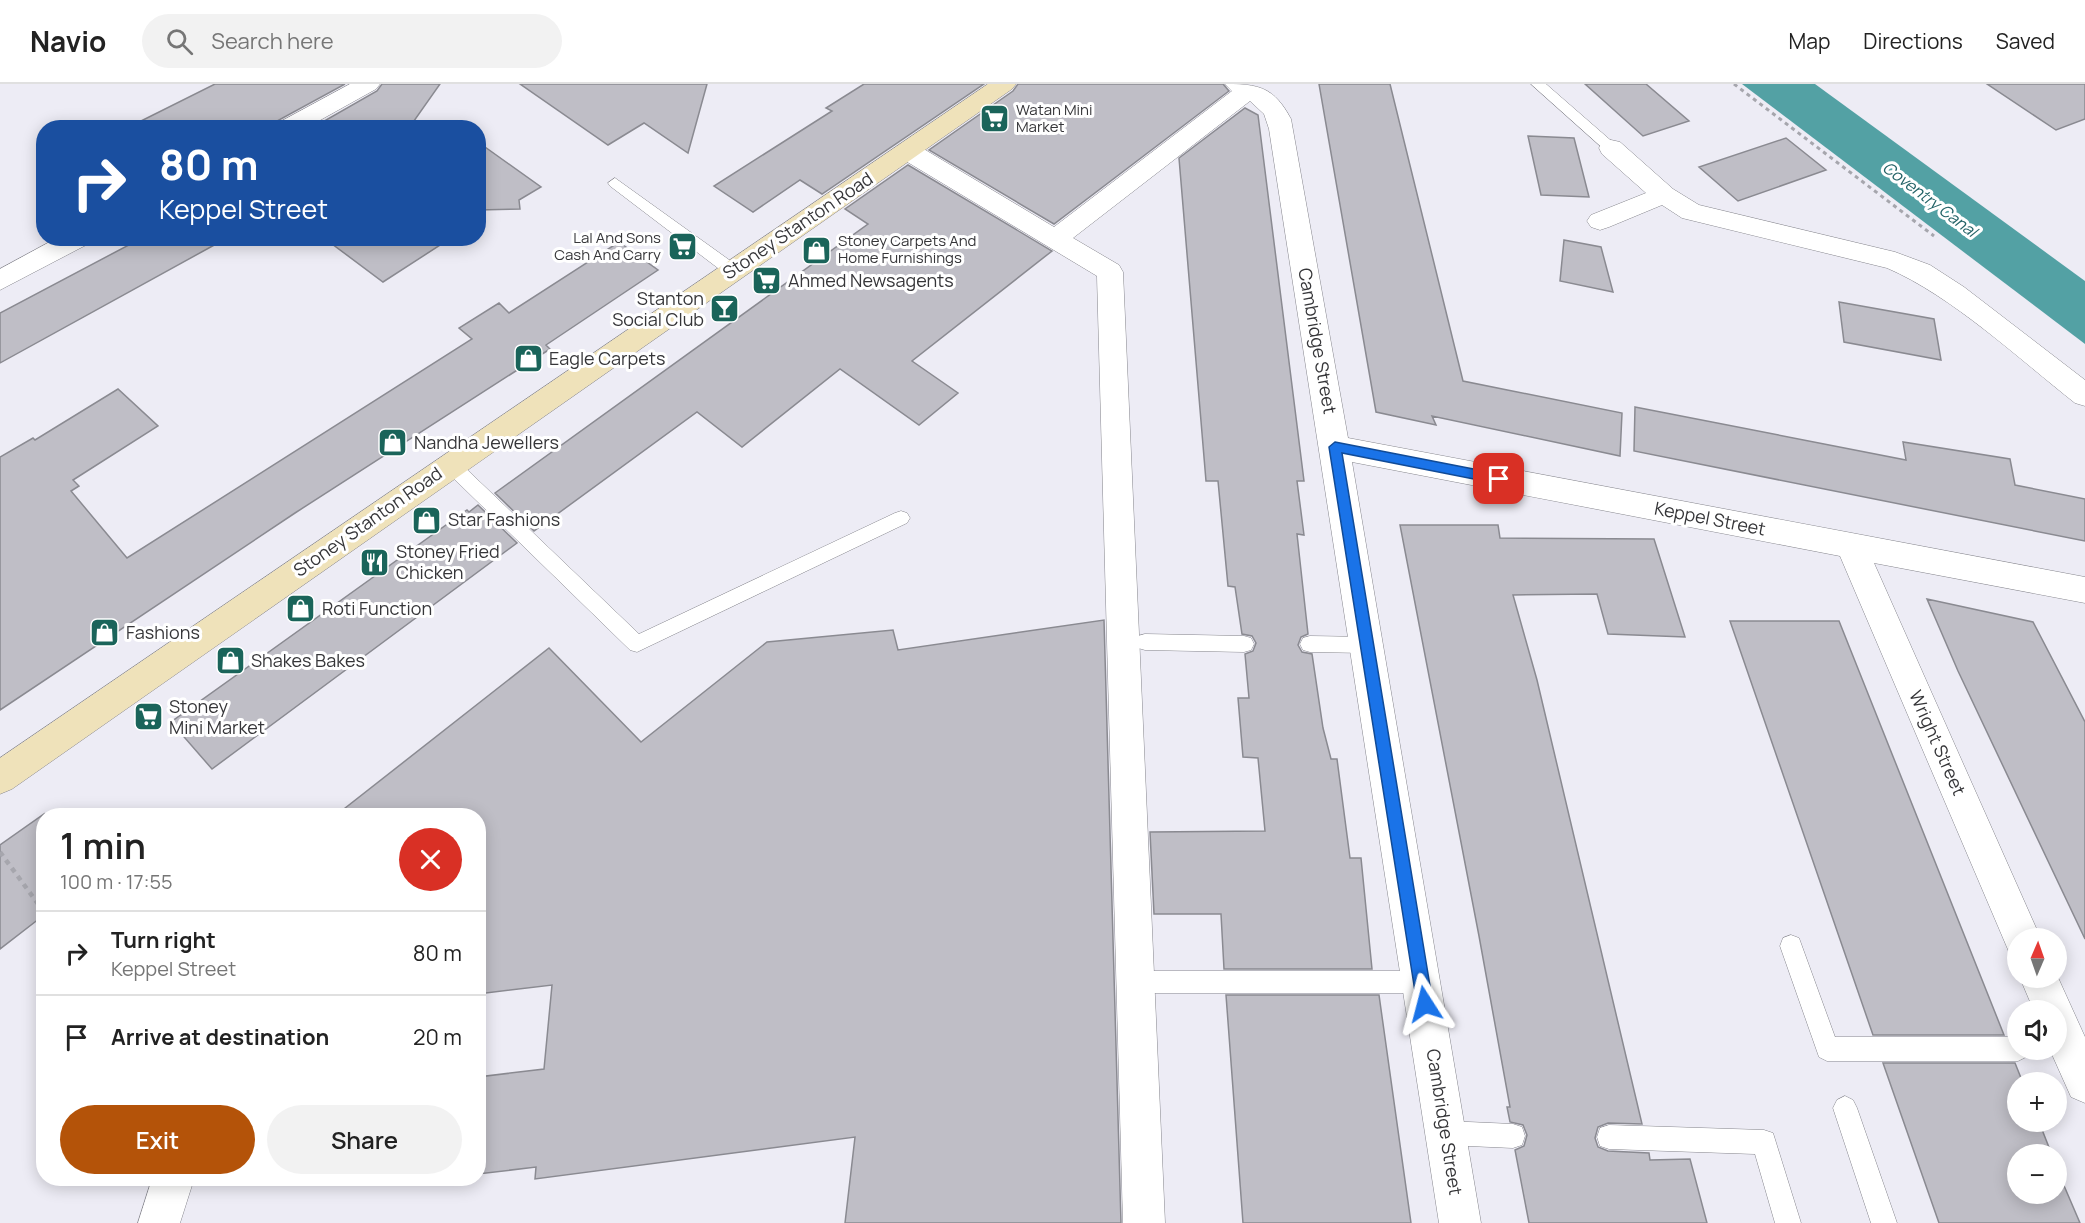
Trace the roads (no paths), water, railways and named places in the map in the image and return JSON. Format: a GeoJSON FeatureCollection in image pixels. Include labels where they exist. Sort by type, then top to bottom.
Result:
{"type":"FeatureCollection","features":[{"type":"Feature","properties":{"kind":"main road","name":"Stoney Stanton Road"},"geometry":{"type":"LineString","coordinates":[[0,778],[1004,84]]}},
{"type":"Feature","properties":{"kind":"street"},"geometry":{"type":"LineString","coordinates":[[302,120],[368,84]]}},
{"type":"Feature","properties":{"kind":"street"},"geometry":{"type":"LineString","coordinates":[[1056,238],[1247,86]]}},
{"type":"Feature","properties":{"kind":"street","name":"Cambridge Street"},"geometry":{"type":"LineString","coordinates":[[1247,86],[1271,105],[1282,120],[1285,157],[1335,447],[1460,1223]]}},
{"type":"Feature","properties":{"kind":"street"},"geometry":{"type":"LineString","coordinates":[[1611,148],[1664,195],[1691,212],[1885,258],[1921,272],[1954,294],[2085,395]]}},
{"type":"Feature","properties":{"kind":"street"},"geometry":{"type":"LineString","coordinates":[[908,151],[1110,272],[1144,1223]]}},
{"type":"Feature","properties":{"kind":"street"},"geometry":{"type":"LineString","coordinates":[[1600,221],[1664,195]]}},
{"type":"Feature","properties":{"kind":"street"},"geometry":{"type":"LineString","coordinates":[[0,281],[64,246]]}},
{"type":"Feature","properties":{"kind":"street","name":"Keppel Street"},"geometry":{"type":"LineString","coordinates":[[1335,447],[2085,590]]}},
{"type":"Feature","properties":{"kind":"street","name":"Wright Street"},"geometry":{"type":"LineString","coordinates":[[1851,546],[2017,928]]}},
{"type":"Feature","properties":{"kind":"street"},"geometry":{"type":"LineString","coordinates":[[159,1223],[171,1186]]}},
{"type":"Feature","properties":{"kind":"lane"},"geometry":{"type":"LineString","coordinates":[[1538,84],[1611,148]]}},
{"type":"Feature","properties":{"kind":"lane"},"geometry":{"type":"LineString","coordinates":[[615,183],[733,271]]}},
{"type":"Feature","properties":{"kind":"lane"},"geometry":{"type":"LineString","coordinates":[[451,465],[637,644],[902,518]]}},
{"type":"Feature","properties":{"kind":"lane"},"geometry":{"type":"LineString","coordinates":[[1145,642],[1244,644]]}},
{"type":"Feature","properties":{"kind":"lane"},"geometry":{"type":"LineString","coordinates":[[1310,644],[1367,645]]}},
{"type":"Feature","properties":{"kind":"lane"},"geometry":{"type":"LineString","coordinates":[[1791,946],[1827,1049],[2007,1049]]}},
{"type":"Feature","properties":{"kind":"lane"},"geometry":{"type":"LineString","coordinates":[[1136,982],[1421,982]]}},
{"type":"Feature","properties":{"kind":"lane"},"geometry":{"type":"LineString","coordinates":[[1845,1108],[1884,1223]]}},
{"type":"Feature","properties":{"kind":"lane"},"geometry":{"type":"LineString","coordinates":[[1446,1133],[1513,1136]]}},
{"type":"Feature","properties":{"kind":"lane"},"geometry":{"type":"LineString","coordinates":[[1609,1137],[1764,1142],[1788,1223]]}},
{"type":"Feature","properties":{"kind":"water","name":"Coventry Canal"},"geometry":{"type":"Polygon","coordinates":[[[1742,84],[1815,84],[2085,281],[2085,344],[1742,84]]]}},
{"type":"Feature","properties":{"kind":"place","name":"Watan Mini Market"},"geometry":{"type":"Point","coordinates":[995,119]}},
{"type":"Feature","properties":{"kind":"place","name":"Lal And Sons Cash And Carry"},"geometry":{"type":"Point","coordinates":[682,247]}},
{"type":"Feature","properties":{"kind":"place","name":"Stoney Carpets And Home Furnishings"},"geometry":{"type":"Point","coordinates":[817,250]}},
{"type":"Feature","properties":{"kind":"place","name":"Ahmed Newsagents"},"geometry":{"type":"Point","coordinates":[767,281]}},
{"type":"Feature","properties":{"kind":"place","name":"Stanton Social Club"},"geometry":{"type":"Point","coordinates":[725,309]}},
{"type":"Feature","properties":{"kind":"place","name":"Eagle Carpets"},"geometry":{"type":"Point","coordinates":[528,359]}},
{"type":"Feature","properties":{"kind":"place","name":"Nandha Jewellers"},"geometry":{"type":"Point","coordinates":[393,443]}},
{"type":"Feature","properties":{"kind":"place","name":"Star Fashions"},"geometry":{"type":"Point","coordinates":[427,520]}},
{"type":"Feature","properties":{"kind":"place","name":"Stoney Fried Chicken"},"geometry":{"type":"Point","coordinates":[375,562]}},
{"type":"Feature","properties":{"kind":"place","name":"Roti Function"},"geometry":{"type":"Point","coordinates":[301,609]}},
{"type":"Feature","properties":{"kind":"place","name":"Fashions"},"geometry":{"type":"Point","coordinates":[105,633]}},
{"type":"Feature","properties":{"kind":"place","name":"Shakes Bakes"},"geometry":{"type":"Point","coordinates":[230,661]}},
{"type":"Feature","properties":{"kind":"place","name":"Stoney Mini Market"},"geometry":{"type":"Point","coordinates":[148,717]}}]}
